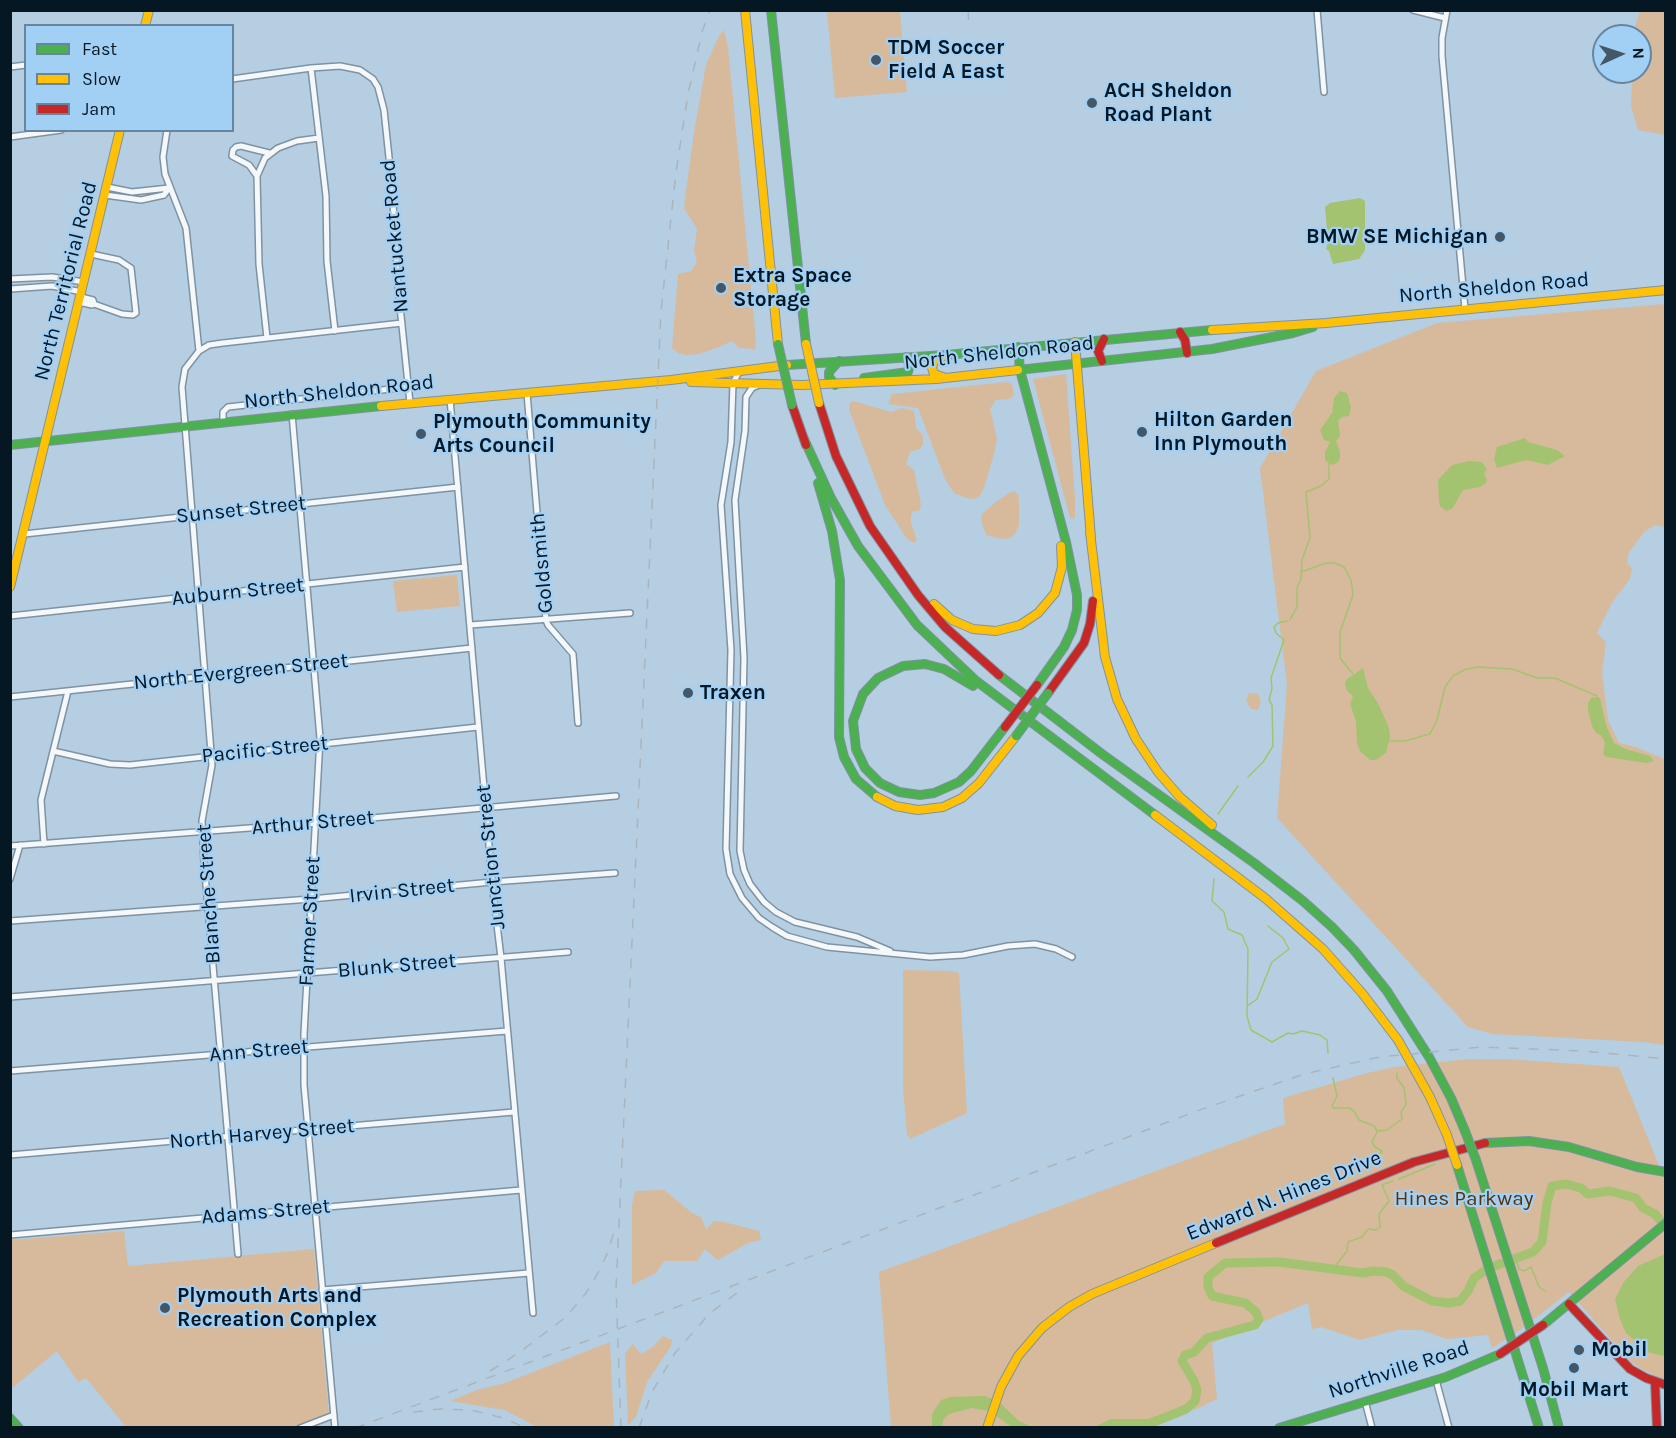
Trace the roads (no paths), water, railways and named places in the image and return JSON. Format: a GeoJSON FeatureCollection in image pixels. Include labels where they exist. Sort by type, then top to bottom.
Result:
{"type":"FeatureCollection","features":[{"type":"Feature","properties":{"kind":"main road"},"geometry":{"type":"LineString","coordinates":[[745,10],[778,344],[792,405],[832,531],[838,562],[841,599],[839,737],[844,757],[852,774],[868,792],[884,802],[907,809],[936,808],[962,798],[979,783],[1078,653],[1090,624],[1093,604],[1090,532],[1075,342]]}},
{"type":"Feature","properties":{"kind":"main road"},"geometry":{"type":"LineString","coordinates":[[771,10],[806,344],[828,434],[846,482],[870,526],[893,562],[945,627],[990,668],[1102,754],[1303,901],[1354,950],[1386,990],[1429,1057],[1465,1131],[1543,1368],[1559,1428]]}},
{"type":"Feature","properties":{"kind":"main road","name":"North Territorial Road"},"geometry":{"type":"LineString","coordinates":[[10,587],[120,132]]}},
{"type":"Feature","properties":{"kind":"main road","name":"North Sheldon Road"},"geometry":{"type":"LineString","coordinates":[[10,445],[292,414],[671,380],[797,364],[946,355],[1180,332],[1326,323],[1665,290]]}},
{"type":"Feature","properties":{"kind":"main road","name":"North Sheldon Road"},"geometry":{"type":"LineString","coordinates":[[671,380],[834,385],[950,378],[1187,353],[1293,333],[1326,323]]}},
{"type":"Feature","properties":{"kind":"main road"},"geometry":{"type":"LineString","coordinates":[[1180,332],[1185,340],[1187,353]]}},
{"type":"Feature","properties":{"kind":"main road"},"geometry":{"type":"LineString","coordinates":[[1102,361],[1098,351],[1104,339]]}},
{"type":"Feature","properties":{"kind":"main road"},"geometry":{"type":"LineString","coordinates":[[1018,347],[1020,370],[1074,574],[1078,602],[1072,630],[1064,647],[1037,685],[1005,728],[971,771],[959,782],[941,791],[920,795],[899,792],[886,787],[861,762],[853,735],[855,714],[868,688],[889,671],[918,664],[934,666],[956,674],[1006,710],[1044,732]]}},
{"type":"Feature","properties":{"kind":"main road"},"geometry":{"type":"LineString","coordinates":[[946,355],[934,361],[932,372],[938,376],[950,378]]}},
{"type":"Feature","properties":{"kind":"main road"},"geometry":{"type":"LineString","coordinates":[[850,384],[860,379],[904,374],[910,369],[906,357]]}},
{"type":"Feature","properties":{"kind":"main road"},"geometry":{"type":"LineString","coordinates":[[834,385],[829,372],[839,362]]}},
{"type":"Feature","properties":{"kind":"main road"},"geometry":{"type":"LineString","coordinates":[[804,439],[831,498],[854,539],[917,625],[975,680],[1265,898],[1323,949],[1362,993],[1398,1040],[1430,1097],[1447,1135],[1539,1428]]}},
{"type":"Feature","properties":{"kind":"main road"},"geometry":{"type":"LineString","coordinates":[[893,562],[938,609],[958,623],[973,629],[989,631],[1004,630],[1020,625],[1044,607],[1060,580],[1062,550],[1052,489]]}},
{"type":"Feature","properties":{"kind":"main road"},"geometry":{"type":"LineString","coordinates":[[1090,532],[1106,657],[1114,689],[1125,718],[1147,756],[1173,790],[1254,863]]}},
{"type":"Feature","properties":{"kind":"main road","name":"Edward N. Hines Drive"},"geometry":{"type":"LineString","coordinates":[[987,1428],[996,1397],[1011,1367],[1042,1328],[1085,1298],[1426,1158],[1489,1142],[1529,1141],[1569,1147],[1637,1167],[1665,1172]]}},
{"type":"Feature","properties":{"kind":"main road","name":"Northville Road"},"geometry":{"type":"LineString","coordinates":[[1279,1428],[1298,1425],[1365,1401],[1436,1380],[1500,1354],[1543,1325],[1665,1223]]}},
{"type":"Feature","properties":{"kind":"main road"},"geometry":{"type":"LineString","coordinates":[[1569,1304],[1622,1362],[1636,1373],[1665,1385]]}},
{"type":"Feature","properties":{"kind":"main road"},"geometry":{"type":"LineString","coordinates":[[1655,1382],[1660,1426]]}},
{"type":"Feature","properties":{"kind":"main road"},"geometry":{"type":"LineString","coordinates":[[10,1418],[18,1428]]}},
{"type":"Feature","properties":{"kind":"street"},"geometry":{"type":"LineString","coordinates":[[1317,10],[1324,92]]}},
{"type":"Feature","properties":{"kind":"street"},"geometry":{"type":"LineString","coordinates":[[1413,10],[1445,18]]}},
{"type":"Feature","properties":{"kind":"street"},"geometry":{"type":"LineString","coordinates":[[1448,10],[1442,38],[1442,56],[1465,309]]}},
{"type":"Feature","properties":{"kind":"street","name":"Nantucket Road"},"geometry":{"type":"LineString","coordinates":[[311,68],[340,66],[360,70],[367,74],[378,87],[384,110],[392,186],[410,403]]}},
{"type":"Feature","properties":{"kind":"street"},"geometry":{"type":"LineString","coordinates":[[234,79],[311,68],[326,196],[327,261],[335,331]]}},
{"type":"Feature","properties":{"kind":"street"},"geometry":{"type":"LineString","coordinates":[[10,137],[46,132]]}},
{"type":"Feature","properties":{"kind":"street"},"geometry":{"type":"LineString","coordinates":[[167,132],[163,157],[170,188],[186,228],[199,351],[216,344],[402,323]]}},
{"type":"Feature","properties":{"kind":"street"},"geometry":{"type":"LineString","coordinates":[[267,338],[259,264],[257,176],[269,153],[288,143],[319,138]]}},
{"type":"Feature","properties":{"kind":"street"},"geometry":{"type":"LineString","coordinates":[[257,176],[249,165],[232,156],[233,150],[241,146],[269,153]]}},
{"type":"Feature","properties":{"kind":"street"},"geometry":{"type":"LineString","coordinates":[[107,187],[132,192],[170,188]]}},
{"type":"Feature","properties":{"kind":"street"},"geometry":{"type":"LineString","coordinates":[[105,195],[141,200],[164,195],[170,188]]}},
{"type":"Feature","properties":{"kind":"street"},"geometry":{"type":"LineString","coordinates":[[10,289],[52,286],[93,300],[94,304],[122,314],[136,313],[131,268],[119,260],[91,254]]}},
{"type":"Feature","properties":{"kind":"street"},"geometry":{"type":"LineString","coordinates":[[10,279],[52,277],[84,282]]}},
{"type":"Feature","properties":{"kind":"street"},"geometry":{"type":"LineString","coordinates":[[36,278],[37,287]]}},
{"type":"Feature","properties":{"kind":"street","name":"Blanche Street"},"geometry":{"type":"LineString","coordinates":[[199,351],[189,362],[182,377],[212,765],[202,831],[238,1254]]}},
{"type":"Feature","properties":{"kind":"street"},"geometry":{"type":"LineString","coordinates":[[739,372],[733,383],[732,428],[722,505],[730,650],[726,840],[730,874],[742,898],[759,918],[787,936],[827,947],[943,957],[1026,944],[1046,946],[1072,957]]}},
{"type":"Feature","properties":{"kind":"street"},"geometry":{"type":"LineString","coordinates":[[761,384],[752,388],[746,397],[742,460],[735,500],[743,650],[739,836],[741,857],[750,884],[769,907],[795,922],[857,937],[894,952]]}},
{"type":"Feature","properties":{"kind":"street"},"geometry":{"type":"LineString","coordinates":[[223,422],[223,412],[228,407],[409,387]]}},
{"type":"Feature","properties":{"kind":"street","name":"Goldsmith"},"geometry":{"type":"LineString","coordinates":[[527,393],[546,620],[573,654],[578,723]]}},
{"type":"Feature","properties":{"kind":"street","name":"Junction Street"},"geometry":{"type":"LineString","coordinates":[[450,399],[485,807],[533,1313]]}},
{"type":"Feature","properties":{"kind":"street","name":"Farmer Street"},"geometry":{"type":"LineString","coordinates":[[292,414],[320,744],[307,973],[304,1085],[335,1428]]}},
{"type":"Feature","properties":{"kind":"street"},"geometry":{"type":"LineString","coordinates":[[728,458],[742,460]]}},
{"type":"Feature","properties":{"kind":"street","name":"Sunset Street"},"geometry":{"type":"LineString","coordinates":[[24,534],[458,488]]}},
{"type":"Feature","properties":{"kind":"street"},"geometry":{"type":"LineString","coordinates":[[724,554],[737,553]]}},
{"type":"Feature","properties":{"kind":"street","name":"Auburn Street"},"geometry":{"type":"LineString","coordinates":[[10,616],[465,567]]}},
{"type":"Feature","properties":{"kind":"street"},"geometry":{"type":"LineString","coordinates":[[470,625],[630,613]]}},
{"type":"Feature","properties":{"kind":"street","name":"North Evergreen Street"},"geometry":{"type":"LineString","coordinates":[[10,697],[472,648]]}},
{"type":"Feature","properties":{"kind":"street"},"geometry":{"type":"LineString","coordinates":[[730,650],[743,650]]}},
{"type":"Feature","properties":{"kind":"street"},"geometry":{"type":"LineString","coordinates":[[44,844],[41,800],[68,691]]}},
{"type":"Feature","properties":{"kind":"street","name":"Pacific Street"},"geometry":{"type":"LineString","coordinates":[[53,750],[120,765],[478,727]]}},
{"type":"Feature","properties":{"kind":"street"},"geometry":{"type":"LineString","coordinates":[[729,740],[742,741]]}},
{"type":"Feature","properties":{"kind":"street","name":"Arthur Street"},"geometry":{"type":"LineString","coordinates":[[10,846],[316,824],[616,796]]}},
{"type":"Feature","properties":{"kind":"street"},"geometry":{"type":"LineString","coordinates":[[10,879],[20,845]]}},
{"type":"Feature","properties":{"kind":"street"},"geometry":{"type":"LineString","coordinates":[[728,860],[741,857]]}},
{"type":"Feature","properties":{"kind":"street","name":"Irvin Street"},"geometry":{"type":"LineString","coordinates":[[10,921],[311,899],[615,873]]}},
{"type":"Feature","properties":{"kind":"street"},"geometry":{"type":"LineString","coordinates":[[827,947],[831,932]]}},
{"type":"Feature","properties":{"kind":"street","name":"Blunk Street"},"geometry":{"type":"LineString","coordinates":[[10,997],[568,952]]}},
{"type":"Feature","properties":{"kind":"street","name":"Ann Street"},"geometry":{"type":"LineString","coordinates":[[10,1071],[507,1031]]}},
{"type":"Feature","properties":{"kind":"street","name":"North Harvey Street"},"geometry":{"type":"LineString","coordinates":[[10,1155],[514,1112]]}},
{"type":"Feature","properties":{"kind":"street","name":"Adams Street"},"geometry":{"type":"LineString","coordinates":[[10,1235],[521,1190]]}},
{"type":"Feature","properties":{"kind":"street"},"geometry":{"type":"LineString","coordinates":[[322,1290],[529,1273]]}},
{"type":"Feature","properties":{"kind":"street"},"geometry":{"type":"LineString","coordinates":[[1436,1380],[1449,1428]]}},
{"type":"Feature","properties":{"kind":"street"},"geometry":{"type":"LineString","coordinates":[[1365,1401],[1372,1428]]}},
{"type":"Feature","properties":{"kind":"street"},"geometry":{"type":"LineString","coordinates":[[300,1428],[334,1415]]}},
{"type":"Feature","properties":{"kind":"waterway"},"geometry":{"type":"LineString","coordinates":[[1290,620],[1297,607],[1297,588],[1301,579],[1302,560],[1310,538],[1306,492],[1321,486],[1329,479],[1329,463]]}},
{"type":"Feature","properties":{"kind":"waterway"},"geometry":{"type":"LineString","coordinates":[[1301,572],[1326,563],[1335,563],[1344,567],[1351,580],[1353,595],[1340,632],[1340,658],[1353,674]]}},
{"type":"Feature","properties":{"kind":"waterway"},"geometry":{"type":"LineString","coordinates":[[1248,777],[1263,762],[1273,746],[1272,705],[1269,700],[1272,688],[1271,678],[1284,640],[1276,633],[1274,627],[1278,623],[1287,621]]}},
{"type":"Feature","properties":{"kind":"waterway"},"geometry":{"type":"LineString","coordinates":[[1390,741],[1405,741],[1430,734],[1437,720],[1445,687],[1453,676],[1477,667],[1512,669],[1537,678],[1555,678],[1597,696],[1598,700]]}},
{"type":"Feature","properties":{"kind":"waterway"},"geometry":{"type":"LineString","coordinates":[[1218,814],[1238,786]]}},
{"type":"Feature","properties":{"kind":"waterway"},"geometry":{"type":"LineString","coordinates":[[1214,879],[1212,901],[1224,912],[1228,929],[1242,935],[1248,949],[1247,1016],[1251,1030],[1272,1042],[1288,1033],[1302,1031],[1320,1035],[1327,1040],[1328,1053]]}},
{"type":"Feature","properties":{"kind":"waterway"},"geometry":{"type":"LineString","coordinates":[[1247,1006],[1257,999],[1272,962],[1289,949],[1283,938],[1268,926]]}},
{"type":"Feature","properties":{"kind":"waterway"},"geometry":{"type":"LineString","coordinates":[[1333,1078],[1337,1096],[1333,1108],[1349,1108],[1354,1111],[1359,1120],[1374,1126],[1377,1131],[1387,1130],[1402,1119],[1401,1112],[1406,1104],[1404,1088],[1397,1078],[1397,1073]]}},
{"type":"Feature","properties":{"kind":"waterway"},"geometry":{"type":"LineString","coordinates":[[1377,1132],[1372,1142],[1382,1151],[1378,1157],[1380,1162]]}},
{"type":"Feature","properties":{"kind":"waterway"},"geometry":{"type":"LineString","coordinates":[[1399,1179],[1435,1164]]}},
{"type":"Feature","properties":{"kind":"waterway"},"geometry":{"type":"LineString","coordinates":[[1333,1269],[1347,1251],[1348,1242],[1362,1237],[1368,1229],[1376,1230],[1380,1227],[1379,1214],[1389,1201],[1382,1185],[1393,1181]]}},
{"type":"Feature","properties":{"kind":"waterway"},"geometry":{"type":"LineString","coordinates":[[1154,1422],[1186,1409],[1195,1401],[1197,1390],[1182,1361],[1185,1355],[1194,1352],[1207,1338],[1255,1325],[1259,1319],[1256,1312],[1245,1303],[1212,1296],[1208,1287],[1208,1277],[1225,1263],[1279,1262],[1363,1273],[1386,1272],[1393,1275],[1403,1286],[1432,1301],[1449,1303],[1460,1301],[1474,1278],[1489,1268],[1533,1252],[1542,1242],[1547,1203],[1552,1186],[1566,1184],[1581,1188],[1588,1194],[1610,1191],[1636,1198],[1643,1208],[1655,1214],[1666,1227]]}},
{"type":"Feature","properties":{"kind":"waterway"},"geometry":{"type":"LineString","coordinates":[[1516,1259],[1519,1269],[1524,1271],[1531,1267],[1539,1287],[1545,1291]]}},
{"type":"Feature","properties":{"kind":"railway"},"geometry":{"type":"LineString","coordinates":[[621,1428],[616,1289],[661,311],[676,172],[688,94],[702,32],[710,10]]}},
{"type":"Feature","properties":{"kind":"railway"},"geometry":{"type":"LineString","coordinates":[[968,10],[969,25]]}},
{"type":"Feature","properties":{"kind":"railway"},"geometry":{"type":"LineString","coordinates":[[355,1428],[1197,1111],[1304,1074],[1380,1057],[1482,1047],[1584,1051],[1666,1059]]}},
{"type":"Feature","properties":{"kind":"railway"},"geometry":{"type":"LineString","coordinates":[[490,1371],[520,1352],[566,1317],[586,1293],[598,1273],[614,1232]]}},
{"type":"Feature","properties":{"kind":"railway"},"geometry":{"type":"LineString","coordinates":[[639,1428],[652,1392],[675,1353],[710,1313],[745,1287]]}},
{"type":"Feature","properties":{"kind":"railway"},"geometry":{"type":"LineString","coordinates":[[413,1412],[441,1409],[471,1410],[503,1418],[526,1428]]}},
{"type":"Feature","properties":{"kind":"place","name":"TDM Soccer Field A East"},"geometry":{"type":"Point","coordinates":[876,60]}},
{"type":"Feature","properties":{"kind":"place","name":"ACH Sheldon Road Plant"},"geometry":{"type":"Point","coordinates":[1092,103]}},
{"type":"Feature","properties":{"kind":"place","name":"BMW SE Michigan"},"geometry":{"type":"Point","coordinates":[1500,237]}},
{"type":"Feature","properties":{"kind":"place","name":"Extra Space Storage"},"geometry":{"type":"Point","coordinates":[721,288]}},
{"type":"Feature","properties":{"kind":"place","name":"Hilton Garden Inn Plymouth"},"geometry":{"type":"Point","coordinates":[1142,432]}},
{"type":"Feature","properties":{"kind":"place","name":"Plymouth Community Arts Council"},"geometry":{"type":"Point","coordinates":[421,434]}},
{"type":"Feature","properties":{"kind":"place","name":"Traxen"},"geometry":{"type":"Point","coordinates":[688,693]}},
{"type":"Feature","properties":{"kind":"place","name":"Plymouth Arts and Recreation Complex"},"geometry":{"type":"Point","coordinates":[165,1308]}},
{"type":"Feature","properties":{"kind":"place","name":"Mobil"},"geometry":{"type":"Point","coordinates":[1579,1350]}},
{"type":"Feature","properties":{"kind":"place","name":"Mobil Mart"},"geometry":{"type":"Point","coordinates":[1574,1368]}},
{"type":"Feature","properties":{"kind":"park label","name":"Hines Parkway"},"geometry":{"type":"Point","coordinates":[1464,1199]}}]}
